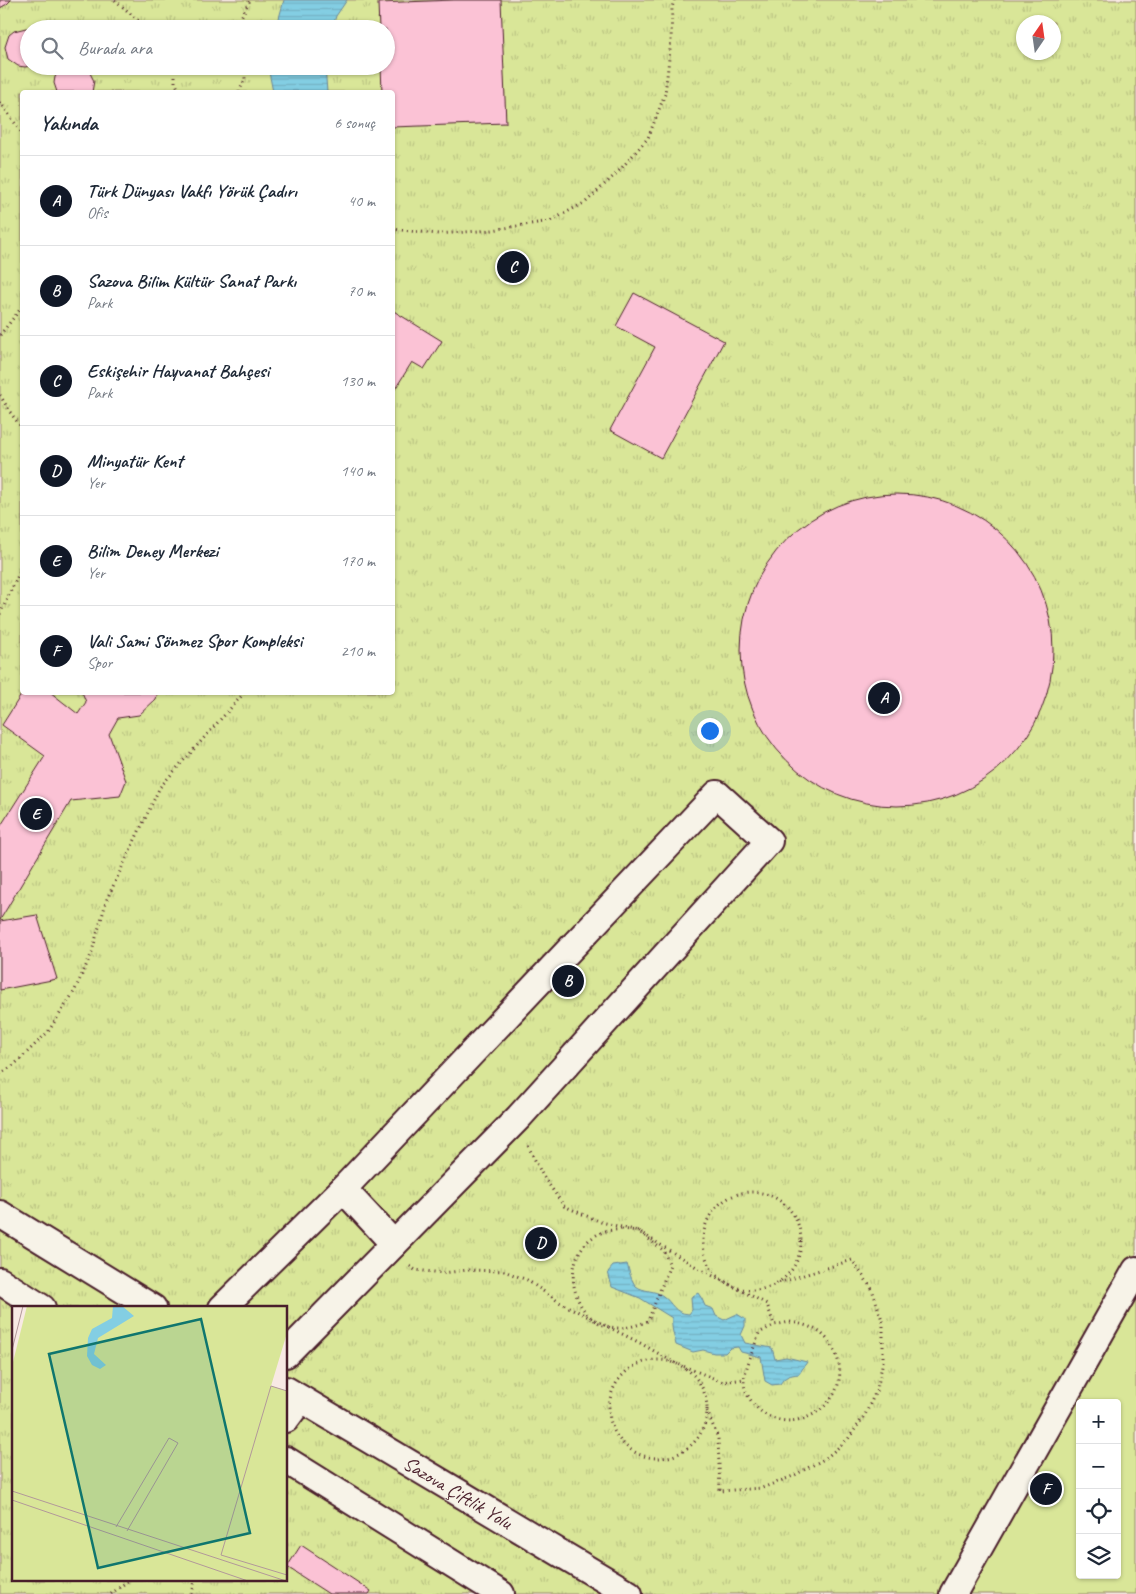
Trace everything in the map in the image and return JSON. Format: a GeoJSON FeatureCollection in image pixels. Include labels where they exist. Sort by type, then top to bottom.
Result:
{"type":"FeatureCollection","features":[{"type":"Feature","properties":{"kind":"street"},"geometry":{"type":"LineString","coordinates":[[224,1306],[343,1189],[717,794],[769,842],[519,1116],[288,1352]]}},
{"type":"Feature","properties":{"kind":"street"},"geometry":{"type":"LineString","coordinates":[[343,1189],[394,1244]]}},
{"type":"Feature","properties":{"kind":"street"},"geometry":{"type":"LineString","coordinates":[[0,1214],[149,1306]]}},
{"type":"Feature","properties":{"kind":"street"},"geometry":{"type":"LineString","coordinates":[[953,1594],[1136,1270]]}},
{"type":"Feature","properties":{"kind":"street"},"geometry":{"type":"LineString","coordinates":[[0,1281],[39,1306]]}},
{"type":"Feature","properties":{"kind":"street","name":"Sazova Çiftlik Yolu"},"geometry":{"type":"LineString","coordinates":[[291,1403],[629,1594]]}},
{"type":"Feature","properties":{"kind":"street"},"geometry":{"type":"LineString","coordinates":[[288,1461],[501,1594]]}},
{"type":"Feature","properties":{"kind":"path"},"geometry":{"type":"LineString","coordinates":[[116,0],[138,20]]}},
{"type":"Feature","properties":{"kind":"path"},"geometry":{"type":"LineString","coordinates":[[240,20],[250,0]]}},
{"type":"Feature","properties":{"kind":"path"},"geometry":{"type":"LineString","coordinates":[[395,229],[438,234],[492,230],[550,222],[586,202],[648,138],[665,94],[674,0]]}},
{"type":"Feature","properties":{"kind":"path"},"geometry":{"type":"LineString","coordinates":[[175,75],[175,82],[179,90]]}},
{"type":"Feature","properties":{"kind":"path"},"geometry":{"type":"LineString","coordinates":[[240,90],[245,79],[245,75]]}},
{"type":"Feature","properties":{"kind":"path"},"geometry":{"type":"LineString","coordinates":[[0,102],[20,130]]}},
{"type":"Feature","properties":{"kind":"path"},"geometry":{"type":"LineString","coordinates":[[0,336],[20,310]]}},
{"type":"Feature","properties":{"kind":"path"},"geometry":{"type":"LineString","coordinates":[[0,396],[20,425]]}},
{"type":"Feature","properties":{"kind":"path"},"geometry":{"type":"LineString","coordinates":[[0,614],[20,571]]}},
{"type":"Feature","properties":{"kind":"path"},"geometry":{"type":"LineString","coordinates":[[0,1074],[16,1064],[48,1032],[74,992],[91,956],[107,899],[160,787],[242,695]]}},
{"type":"Feature","properties":{"kind":"path"},"geometry":{"type":"LineString","coordinates":[[519,1116],[529,1147],[543,1176],[564,1206],[601,1222],[638,1231],[766,1304],[774,1325]]}},
{"type":"Feature","properties":{"kind":"path"},"geometry":{"type":"LineString","coordinates":[[707,1411],[718,1438],[720,1491],[762,1488],[793,1476],[826,1458],[848,1439],[865,1415],[877,1388],[883,1361],[883,1323],[872,1289],[852,1260],[778,1282],[764,1289],[747,1290],[731,1285],[718,1276],[708,1263],[703,1246],[704,1230],[710,1215],[721,1202],[736,1194],[752,1191],[768,1194],[782,1201],[793,1213],[800,1227],[802,1243],[798,1258],[790,1272],[778,1282]]}},
{"type":"Feature","properties":{"kind":"path"},"geometry":{"type":"LineString","coordinates":[[622,1229],[638,1231],[663,1250],[670,1265],[652,1311],[648,1321],[633,1326],[617,1328],[601,1324],[587,1314],[577,1300],[573,1285],[573,1268],[580,1253],[591,1240],[605,1232],[622,1229]]}},
{"type":"Feature","properties":{"kind":"path"},"geometry":{"type":"LineString","coordinates":[[394,1244],[398,1256],[415,1270],[443,1273],[468,1270],[504,1271],[527,1280],[559,1302],[674,1362],[688,1370],[699,1381],[706,1395],[707,1411],[704,1427],[696,1441],[684,1451],[669,1458],[653,1458],[637,1454],[623,1445],[614,1431],[608,1415],[610,1399],[616,1383],[626,1371],[641,1363],[658,1360],[674,1362],[723,1382],[744,1379]]}},
{"type":"Feature","properties":{"kind":"path"},"geometry":{"type":"LineString","coordinates":[[790,1322],[806,1324],[826,1338],[838,1358],[840,1374],[837,1389],[829,1403],[816,1414],[802,1420],[786,1421],[770,1417],[756,1407],[746,1393],[744,1379],[759,1333],[774,1325],[790,1322]]}},
{"type":"Feature","properties":{"kind":"path"},"geometry":{"type":"LineString","coordinates":[[111,1594],[126,1582]]}},
{"type":"Feature","properties":{"kind":"green space"},"geometry":{"type":"Polygon","coordinates":[[[0,0],[1136,0],[1136,1270],[953,1594],[0,1594],[0,0]]]}},
{"type":"Feature","properties":{"kind":"green space"},"geometry":{"type":"Polygon","coordinates":[[[1136,1270],[1136,1594],[953,1594],[1136,1270]]]}},
{"type":"Feature","properties":{"kind":"water"},"geometry":{"type":"Polygon","coordinates":[[[284,0],[347,0],[335,20],[278,20],[284,0]]]}},
{"type":"Feature","properties":{"kind":"water"},"geometry":{"type":"Polygon","coordinates":[[[270,75],[326,75],[327,90],[273,90],[270,75]]]}},
{"type":"Feature","properties":{"kind":"water"},"geometry":{"type":"Polygon","coordinates":[[[627,1264],[631,1278],[636,1286],[660,1294],[680,1312],[689,1314],[692,1310],[691,1297],[698,1293],[705,1306],[713,1309],[716,1316],[724,1320],[737,1314],[745,1319],[745,1326],[741,1335],[745,1343],[772,1348],[775,1359],[786,1357],[807,1362],[799,1374],[788,1376],[780,1384],[772,1385],[765,1381],[761,1357],[741,1352],[738,1347],[730,1348],[725,1353],[714,1353],[703,1350],[693,1352],[676,1345],[672,1329],[672,1318],[640,1298],[612,1287],[608,1272],[613,1266],[627,1264]]]}},
{"type":"Feature","properties":{"kind":"building"},"geometry":{"type":"Polygon","coordinates":[[[0,0],[11,0],[0,8],[0,0]]]}},
{"type":"Feature","properties":{"kind":"building"},"geometry":{"type":"Polygon","coordinates":[[[501,0],[506,123],[395,127],[395,90],[382,90],[381,75],[395,75],[395,20],[379,20],[378,3],[501,0]]]}},
{"type":"Feature","properties":{"kind":"building"},"geometry":{"type":"Polygon","coordinates":[[[20,30],[20,66],[8,59],[5,47],[9,35],[20,30]]]}},
{"type":"Feature","properties":{"kind":"building"},"geometry":{"type":"Polygon","coordinates":[[[56,75],[91,75],[94,81],[92,90],[56,90],[54,83],[56,75]]]}},
{"type":"Feature","properties":{"kind":"building"},"geometry":{"type":"Polygon","coordinates":[[[634,293],[724,341],[661,458],[610,430],[655,347],[616,326],[634,293]]]}},
{"type":"Feature","properties":{"kind":"building"},"geometry":{"type":"Polygon","coordinates":[[[395,312],[442,341],[424,369],[412,362],[395,389],[395,312]]]}},
{"type":"Feature","properties":{"kind":"building"},"geometry":{"type":"Polygon","coordinates":[[[882,494],[912,494],[942,500],[971,512],[1008,539],[1027,563],[1041,590],[1050,619],[1053,650],[1050,681],[1041,710],[1027,737],[1008,761],[971,788],[942,800],[912,806],[882,806],[852,800],[823,788],[798,771],[776,749],[759,724],[747,695],[741,665],[741,635],[747,605],[759,576],[776,551],[798,529],[823,512],[852,500],[882,494]]]}},
{"type":"Feature","properties":{"kind":"building"},"geometry":{"type":"Polygon","coordinates":[[[21,695],[54,695],[78,714],[86,702],[83,695],[157,695],[156,699],[139,715],[118,718],[109,734],[126,781],[120,796],[71,801],[0,920],[0,827],[45,756],[2,725],[21,695]]]}},
{"type":"Feature","properties":{"kind":"building"},"geometry":{"type":"Polygon","coordinates":[[[37,915],[57,979],[0,990],[0,921],[37,915]]]}},
{"type":"Feature","properties":{"kind":"building"},"geometry":{"type":"Polygon","coordinates":[[[301,1545],[371,1591],[369,1594],[329,1594],[288,1568],[301,1545]]]}},
{"type":"Feature","properties":{"kind":"place","name":"Eskişehir Hayvanat Bahçesi"},"geometry":{"type":"Point","coordinates":[513,267]}},
{"type":"Feature","properties":{"kind":"place","name":"Türk Dünyası Vakfı Yörük Çadırı"},"geometry":{"type":"Point","coordinates":[884,698]}},
{"type":"Feature","properties":{"kind":"place","name":"Bilim Deney Merkezi"},"geometry":{"type":"Point","coordinates":[36,814]}},
{"type":"Feature","properties":{"kind":"place","name":"Sazova Bilim Kültür Sanat Parkı"},"geometry":{"type":"Point","coordinates":[568,981]}},
{"type":"Feature","properties":{"kind":"place","name":"Minyatür Kent"},"geometry":{"type":"Point","coordinates":[541,1243]}},
{"type":"Feature","properties":{"kind":"place","name":"Vali Sami Sönmez Spor Kompleksi"},"geometry":{"type":"Point","coordinates":[1046,1489]}}]}
